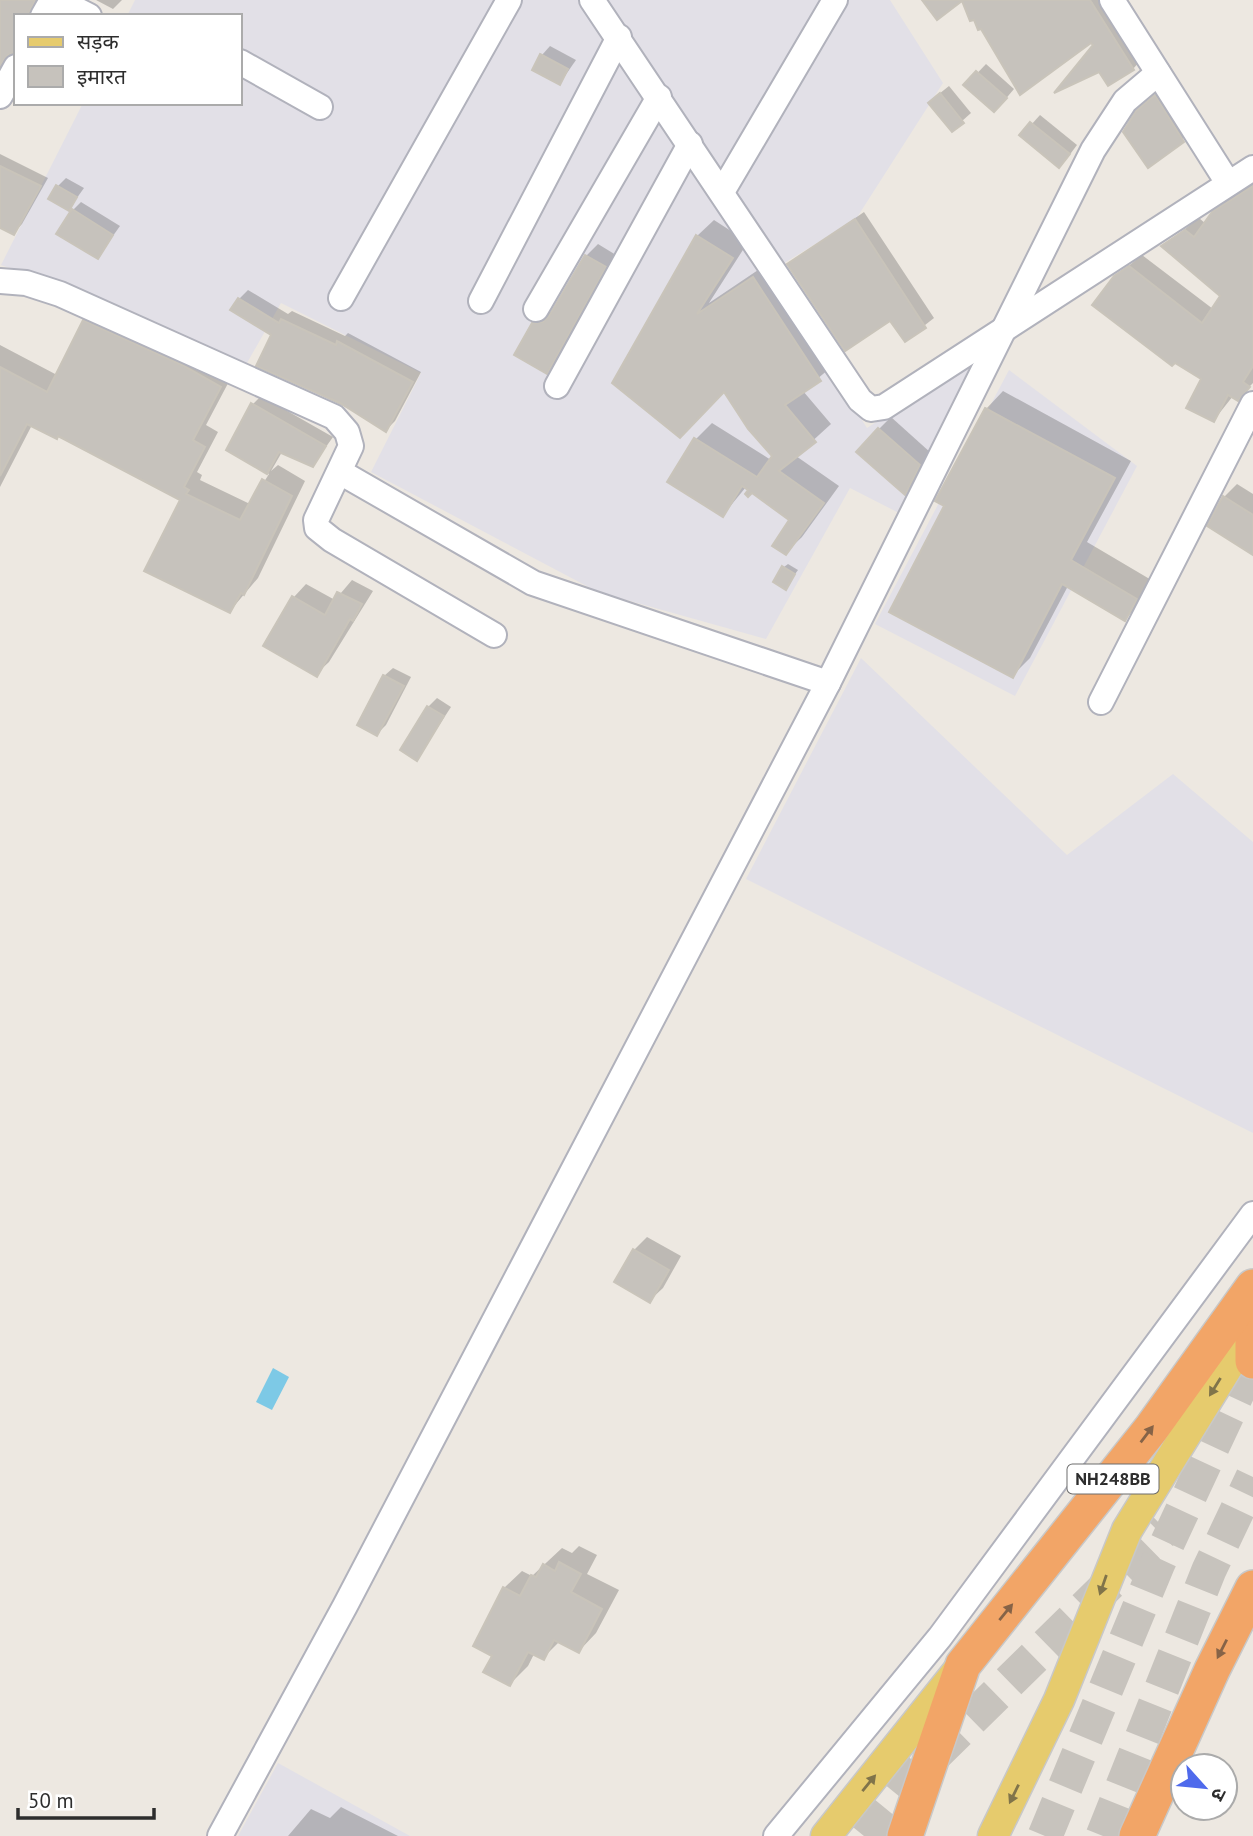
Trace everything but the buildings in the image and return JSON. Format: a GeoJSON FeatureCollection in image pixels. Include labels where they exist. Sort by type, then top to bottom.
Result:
{"type":"FeatureCollection","features":[{"type":"Feature","properties":{"kind":"highway","name":"NH248BB"},"geometry":{"type":"LineString","coordinates":[[962,1665],[1134,1451],[1253,1287]]}},
{"type":"Feature","properties":{"kind":"highway"},"geometry":{"type":"LineString","coordinates":[[1137,1836],[1212,1670],[1253,1588]]}},
{"type":"Feature","properties":{"kind":"highway"},"geometry":{"type":"LineString","coordinates":[[905,1836],[962,1665]]}},
{"type":"Feature","properties":{"kind":"main road"},"geometry":{"type":"LineString","coordinates":[[993,1836],[1059,1700],[1122,1538],[1252,1339]]}},
{"type":"Feature","properties":{"kind":"main road"},"geometry":{"type":"LineString","coordinates":[[826,1836],[962,1665]]}},
{"type":"Feature","properties":{"kind":"street"},"geometry":{"type":"LineString","coordinates":[[58,0],[85,14]]}},
{"type":"Feature","properties":{"kind":"street"},"geometry":{"type":"LineString","coordinates":[[341,298],[509,0]]}},
{"type":"Feature","properties":{"kind":"street"},"geometry":{"type":"LineString","coordinates":[[592,0],[860,400],[871,409],[884,407],[1253,168]]}},
{"type":"Feature","properties":{"kind":"street"},"geometry":{"type":"LineString","coordinates":[[722,192],[835,0]]}},
{"type":"Feature","properties":{"kind":"street"},"geometry":{"type":"LineString","coordinates":[[1112,0],[1228,184]]}},
{"type":"Feature","properties":{"kind":"street"},"geometry":{"type":"LineString","coordinates":[[481,301],[618,37]]}},
{"type":"Feature","properties":{"kind":"street"},"geometry":{"type":"LineString","coordinates":[[242,63],[320,107]]}},
{"type":"Feature","properties":{"kind":"street"},"geometry":{"type":"LineString","coordinates":[[0,96],[14,70]]}},
{"type":"Feature","properties":{"kind":"street"},"geometry":{"type":"LineString","coordinates":[[220,1836],[351,1593],[828,683],[1009,325],[1093,150],[1125,101],[1158,73]]}},
{"type":"Feature","properties":{"kind":"street"},"geometry":{"type":"LineString","coordinates":[[537,309],[659,97]]}},
{"type":"Feature","properties":{"kind":"street"},"geometry":{"type":"LineString","coordinates":[[557,386],[690,144]]}},
{"type":"Feature","properties":{"kind":"street"},"geometry":{"type":"LineString","coordinates":[[0,281],[26,283],[60,294],[334,417],[343,426],[351,442],[340,472],[316,520],[319,531],[494,635]]}},
{"type":"Feature","properties":{"kind":"street"},"geometry":{"type":"LineString","coordinates":[[1101,702],[1253,404]]}},
{"type":"Feature","properties":{"kind":"street"},"geometry":{"type":"LineString","coordinates":[[340,472],[533,583],[828,683]]}},
{"type":"Feature","properties":{"kind":"street"},"geometry":{"type":"LineString","coordinates":[[776,1836],[940,1637],[1253,1214]]}},
{"type":"Feature","properties":{"kind":"shaded area"},"geometry":{"type":"Polygon","coordinates":[[[135,0],[890,0],[943,83],[856,219],[768,273],[867,428],[977,357],[899,513],[850,488],[766,639],[598,592],[371,472],[421,373],[281,303],[247,363],[91,297],[1,265],[82,105],[242,105],[242,14],[128,14],[135,0]]]}},
{"type":"Feature","properties":{"kind":"shaded area"},"geometry":{"type":"Polygon","coordinates":[[[1009,370],[1137,466],[1015,696],[875,624],[1009,370]]]}},
{"type":"Feature","properties":{"kind":"shaded area"},"geometry":{"type":"Polygon","coordinates":[[[861,658],[1067,855],[1173,774],[1253,842],[1253,1133],[746,879],[861,658]]]}},
{"type":"Feature","properties":{"kind":"shaded area"},"geometry":{"type":"Polygon","coordinates":[[[278,1763],[410,1836],[238,1836],[278,1763]]]}},
{"type":"Feature","properties":{"kind":"water"},"geometry":{"type":"Polygon","coordinates":[[[273,1368],[289,1377],[272,1410],[256,1402],[273,1368]]]}},
{"type":"Feature","properties":{"kind":"tunnel"},"geometry":{"type":"LineString","coordinates":[[1045,1836],[1158,1563],[1253,1359]]}},
{"type":"Feature","properties":{"kind":"tunnel"},"geometry":{"type":"LineString","coordinates":[[1103,1836],[1209,1570],[1253,1477]]}},
{"type":"Feature","properties":{"kind":"tunnel"},"geometry":{"type":"LineString","coordinates":[[864,1836],[912,1777],[1165,1529]]}}]}
